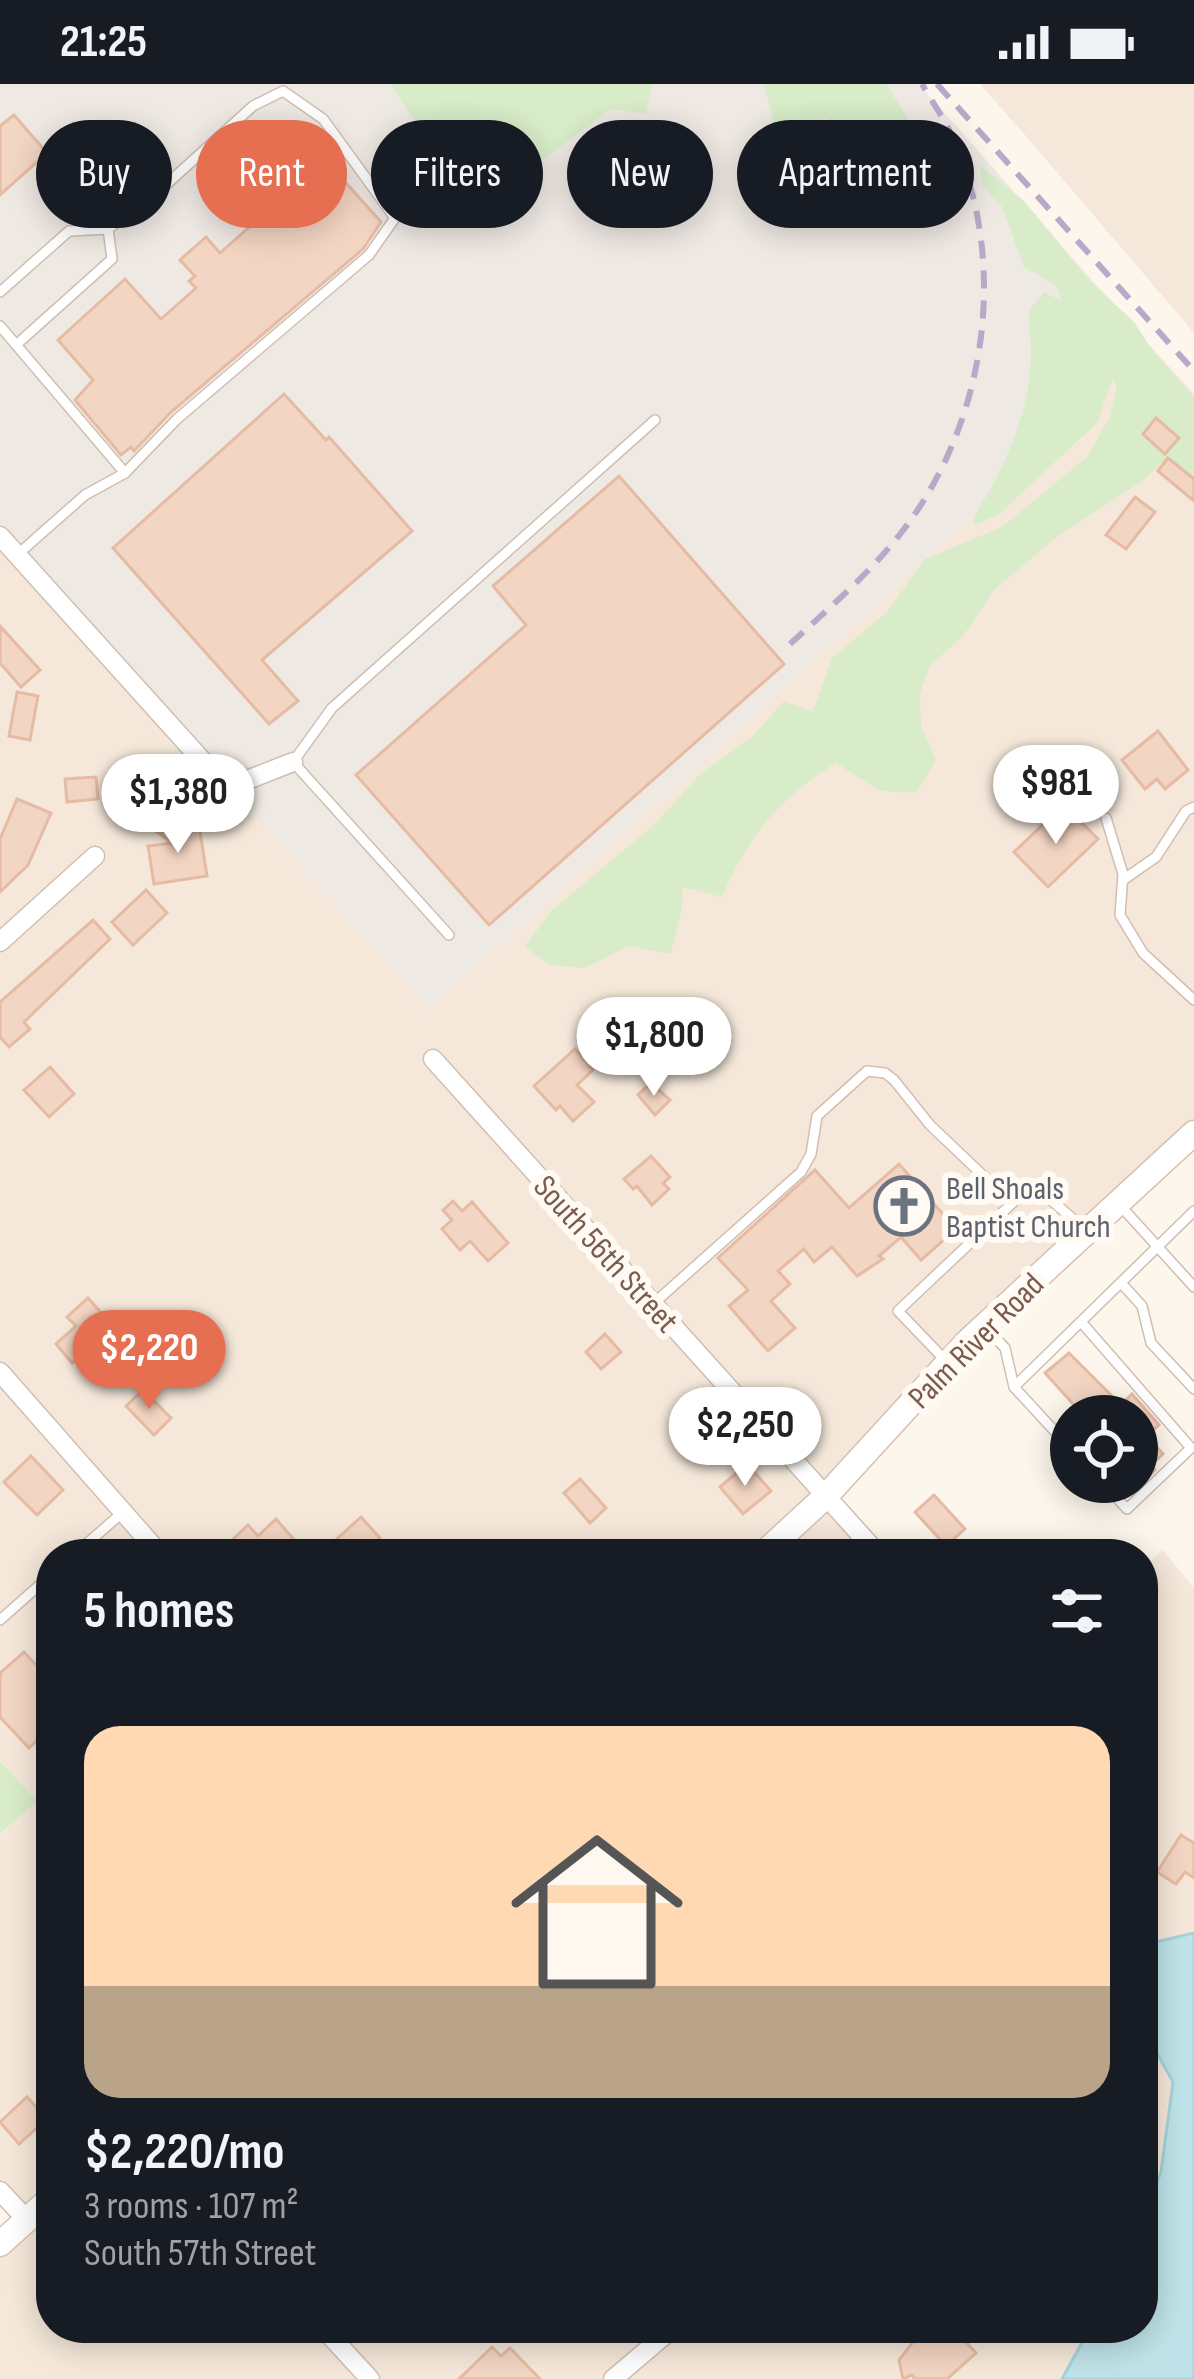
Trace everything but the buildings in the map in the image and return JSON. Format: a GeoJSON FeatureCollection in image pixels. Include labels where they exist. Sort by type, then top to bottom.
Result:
{"type":"FeatureCollection","features":[{"type":"Feature","properties":{"kind":"street"},"geometry":{"type":"LineString","coordinates":[[0,536],[226,788],[292,762]]}},
{"type":"Feature","properties":{"kind":"street"},"geometry":{"type":"LineString","coordinates":[[0,942],[95,856]]}},
{"type":"Feature","properties":{"kind":"street","name":"South 56th Street"},"geometry":{"type":"LineString","coordinates":[[433,1059],[865,1539]]}},
{"type":"Feature","properties":{"kind":"street","name":"Palm River Road"},"geometry":{"type":"LineString","coordinates":[[779,1539],[826,1496],[984,1326],[1194,1133]]}},
{"type":"Feature","properties":{"kind":"street"},"geometry":{"type":"LineString","coordinates":[[0,1372],[146,1539]]}},
{"type":"Feature","properties":{"kind":"street"},"geometry":{"type":"LineString","coordinates":[[0,2191],[27,2220]]}},
{"type":"Feature","properties":{"kind":"street"},"geometry":{"type":"LineString","coordinates":[[0,2244],[36,2212]]}},
{"type":"Feature","properties":{"kind":"street"},"geometry":{"type":"LineString","coordinates":[[337,2343],[370,2379]]}},
{"type":"Feature","properties":{"kind":"street"},"geometry":{"type":"LineString","coordinates":[[613,2379],[655,2343]]}},
{"type":"Feature","properties":{"kind":"lane"},"geometry":{"type":"LineString","coordinates":[[0,292],[68,231],[108,230],[158,192],[253,106],[283,91],[322,119],[395,218],[369,255],[177,419],[125,473],[85,495],[17,555]]}},
{"type":"Feature","properties":{"kind":"lane"},"geometry":{"type":"LineString","coordinates":[[16,345],[112,260],[108,230]]}},
{"type":"Feature","properties":{"kind":"lane"},"geometry":{"type":"LineString","coordinates":[[0,326],[125,473]]}},
{"type":"Feature","properties":{"kind":"lane"},"geometry":{"type":"LineString","coordinates":[[449,935],[292,762],[332,708],[655,420]]}},
{"type":"Feature","properties":{"kind":"lane"},"geometry":{"type":"LineString","coordinates":[[1123,880],[1156,857],[1186,811],[1194,807]]}},
{"type":"Feature","properties":{"kind":"lane"},"geometry":{"type":"LineString","coordinates":[[1106,818],[1123,880],[1120,914],[1128,931],[1165,976],[1194,1000]]}},
{"type":"Feature","properties":{"kind":"lane"},"geometry":{"type":"LineString","coordinates":[[653,1304],[801,1172],[811,1154],[817,1116],[867,1071],[894,1080],[930,1126],[1012,1203]]}},
{"type":"Feature","properties":{"kind":"lane"},"geometry":{"type":"LineString","coordinates":[[948,1363],[898,1311],[1024,1192],[1051,1200],[1087,1231]]}},
{"type":"Feature","properties":{"kind":"lane"},"geometry":{"type":"LineString","coordinates":[[1118,1203],[1194,1287]]}},
{"type":"Feature","properties":{"kind":"lane"},"geometry":{"type":"LineString","coordinates":[[1014,1387],[1194,1211]]}},
{"type":"Feature","properties":{"kind":"lane"},"geometry":{"type":"LineString","coordinates":[[1123,1285],[1142,1306],[1151,1343],[1194,1389]]}},
{"type":"Feature","properties":{"kind":"lane"},"geometry":{"type":"LineString","coordinates":[[1082,1323],[1192,1448],[1158,1480]]}},
{"type":"Feature","properties":{"kind":"lane"},"geometry":{"type":"LineString","coordinates":[[984,1326],[1005,1348],[1014,1387],[1050,1426]]}},
{"type":"Feature","properties":{"kind":"lane"},"geometry":{"type":"LineString","coordinates":[[1182,1437],[1194,1426]]}},
{"type":"Feature","properties":{"kind":"lane"},"geometry":{"type":"LineString","coordinates":[[92,1539],[122,1513]]}},
{"type":"Feature","properties":{"kind":"lane"},"geometry":{"type":"LineString","coordinates":[[0,1620],[36,1588]]}},
{"type":"Feature","properties":{"kind":"shaded area"},"geometry":{"type":"Polygon","coordinates":[[[0,84],[919,84],[951,120],[737,120],[737,228],[974,228],[974,146],[1153,349],[429,1009],[0,532],[0,84]]]}},
{"type":"Feature","properties":{"kind":"shaded area"},"geometry":{"type":"Polygon","coordinates":[[[980,84],[1194,84],[1194,333],[1025,135],[980,84]]]}},
{"type":"Feature","properties":{"kind":"shaded area"},"geometry":{"type":"Polygon","coordinates":[[[1153,349],[1194,394],[1194,1130],[772,1539],[36,1539],[36,1801],[0,1761],[0,532],[783,690],[1153,349]]]}},
{"type":"Feature","properties":{"kind":"shaded area"},"geometry":{"type":"Polygon","coordinates":[[[829,1509],[856,1539],[796,1539],[829,1509]]]}},
{"type":"Feature","properties":{"kind":"shaded area"},"geometry":{"type":"Polygon","coordinates":[[[1163,1550],[1194,1588],[1194,1933],[1158,1941],[1158,1554],[1163,1550]]]}},
{"type":"Feature","properties":{"kind":"shaded area"},"geometry":{"type":"Polygon","coordinates":[[[36,1801],[36,2206],[28,2213],[0,2183],[0,1835],[36,1801]]]}},
{"type":"Feature","properties":{"kind":"shaded area"},"geometry":{"type":"Polygon","coordinates":[[[1158,2054],[1173,2081],[1158,2180],[1158,2054]]]}},
{"type":"Feature","properties":{"kind":"shaded area"},"geometry":{"type":"Polygon","coordinates":[[[36,2226],[36,2343],[1082,2343],[1062,2379],[0,2379],[0,2258],[36,2226]]]}},
{"type":"Feature","properties":{"kind":"green space"},"geometry":{"type":"Polygon","coordinates":[[[390,84],[653,84],[646,114],[611,109],[596,120],[567,120],[567,142],[543,159],[543,120],[414,120],[390,84]]]}},
{"type":"Feature","properties":{"kind":"green space"},"geometry":{"type":"Polygon","coordinates":[[[764,84],[886,84],[909,120],[825,117],[773,120],[764,84]]]}},
{"type":"Feature","properties":{"kind":"green space"},"geometry":{"type":"Polygon","coordinates":[[[980,165],[1025,202],[1089,280],[1134,322],[1194,397],[1194,480],[1161,464],[1059,535],[994,590],[963,636],[929,667],[920,694],[921,726],[936,760],[916,793],[880,791],[836,763],[798,790],[768,820],[722,897],[682,887],[671,954],[629,946],[584,968],[550,965],[525,947],[550,912],[656,823],[699,775],[753,736],[784,701],[813,712],[832,658],[887,612],[925,559],[1002,527],[1087,457],[1110,417],[1117,387],[1112,380],[1097,423],[998,515],[973,526],[1025,402],[1031,360],[1028,312],[1044,292],[1062,301],[1057,286],[1024,267],[1002,207],[982,185],[980,165]]]}},
{"type":"Feature","properties":{"kind":"green space"},"geometry":{"type":"Polygon","coordinates":[[[0,1761],[36,1802],[0,1834],[0,1761]]]}},
{"type":"Feature","properties":{"kind":"water"},"geometry":{"type":"Polygon","coordinates":[[[1194,1933],[1194,2379],[1062,2379],[1082,2343],[1158,2343],[1158,2180],[1173,2082],[1158,2055],[1158,1941],[1194,1933]]]}},
{"type":"Feature","properties":{"kind":"railway"},"geometry":{"type":"LineString","coordinates":[[790,644],[901,533],[954,442],[970,392],[981,339],[980,233],[969,181],[950,132],[922,84]]}},
{"type":"Feature","properties":{"kind":"railway"},"geometry":{"type":"LineString","coordinates":[[937,84],[1194,371]]}},
{"type":"Feature","properties":{"kind":"place","name":"Bell Shoals Baptist Church"},"geometry":{"type":"Point","coordinates":[904,1206]}}]}
